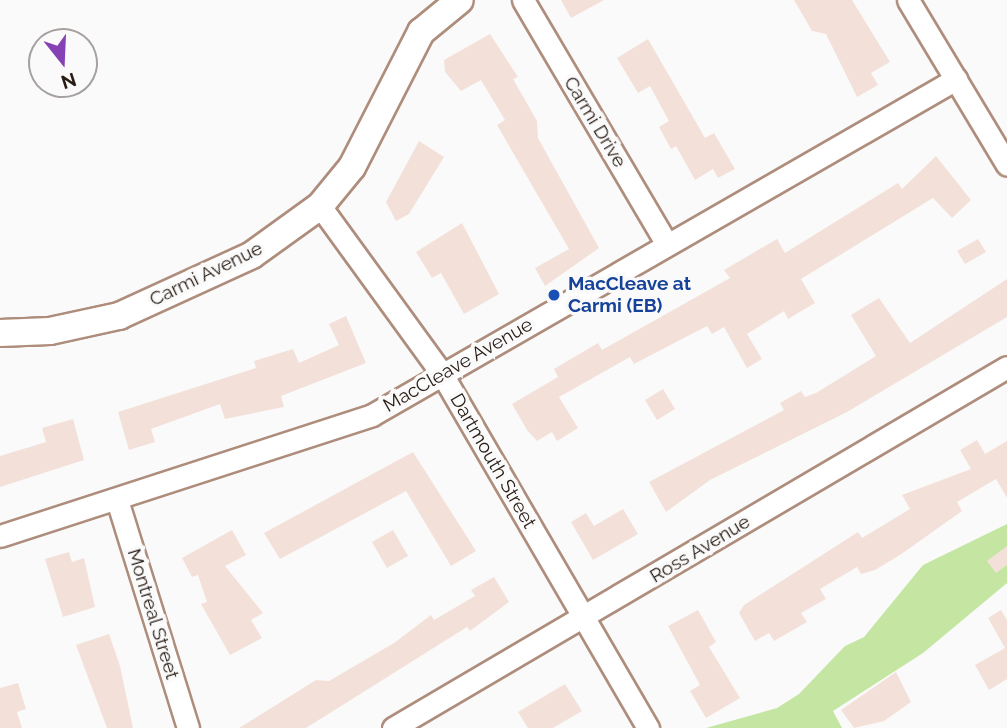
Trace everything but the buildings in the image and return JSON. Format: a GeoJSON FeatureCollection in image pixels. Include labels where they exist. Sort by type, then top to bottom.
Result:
{"type":"FeatureCollection","features":[{"type":"Feature","properties":{"kind":"street","name":"Carmi Avenue"},"geometry":{"type":"LineString","coordinates":[[0,333],[50,331],[119,316],[252,255],[320,206],[352,167],[421,32],[460,0]]}},
{"type":"Feature","properties":{"kind":"street","name":"Carmi Drive"},"geometry":{"type":"LineString","coordinates":[[523,0],[667,244]]}},
{"type":"Feature","properties":{"kind":"street"},"geometry":{"type":"LineString","coordinates":[[908,0],[1007,165]]}},
{"type":"Feature","properties":{"kind":"street","name":"MacCleave Avenue"},"geometry":{"type":"LineString","coordinates":[[0,536],[372,415],[956,79]]}},
{"type":"Feature","properties":{"kind":"street","name":"Dartmouth Street"},"geometry":{"type":"LineString","coordinates":[[320,206],[442,374],[648,728]]}},
{"type":"Feature","properties":{"kind":"street","name":"Ross Avenue"},"geometry":{"type":"LineString","coordinates":[[393,728],[1007,368]]}},
{"type":"Feature","properties":{"kind":"street","name":"Montreal Street"},"geometry":{"type":"LineString","coordinates":[[117,500],[188,728]]}},
{"type":"Feature","properties":{"kind":"green space"},"geometry":{"type":"Polygon","coordinates":[[[1007,524],[1007,583],[923,653],[833,711],[842,728],[706,728],[777,708],[799,694],[845,646],[864,637],[923,565],[1007,524]]]}},
{"type":"Feature","properties":{"kind":"place","name":"MacCleave at Carmi (EB)"},"geometry":{"type":"Point","coordinates":[554,295]}}]}
